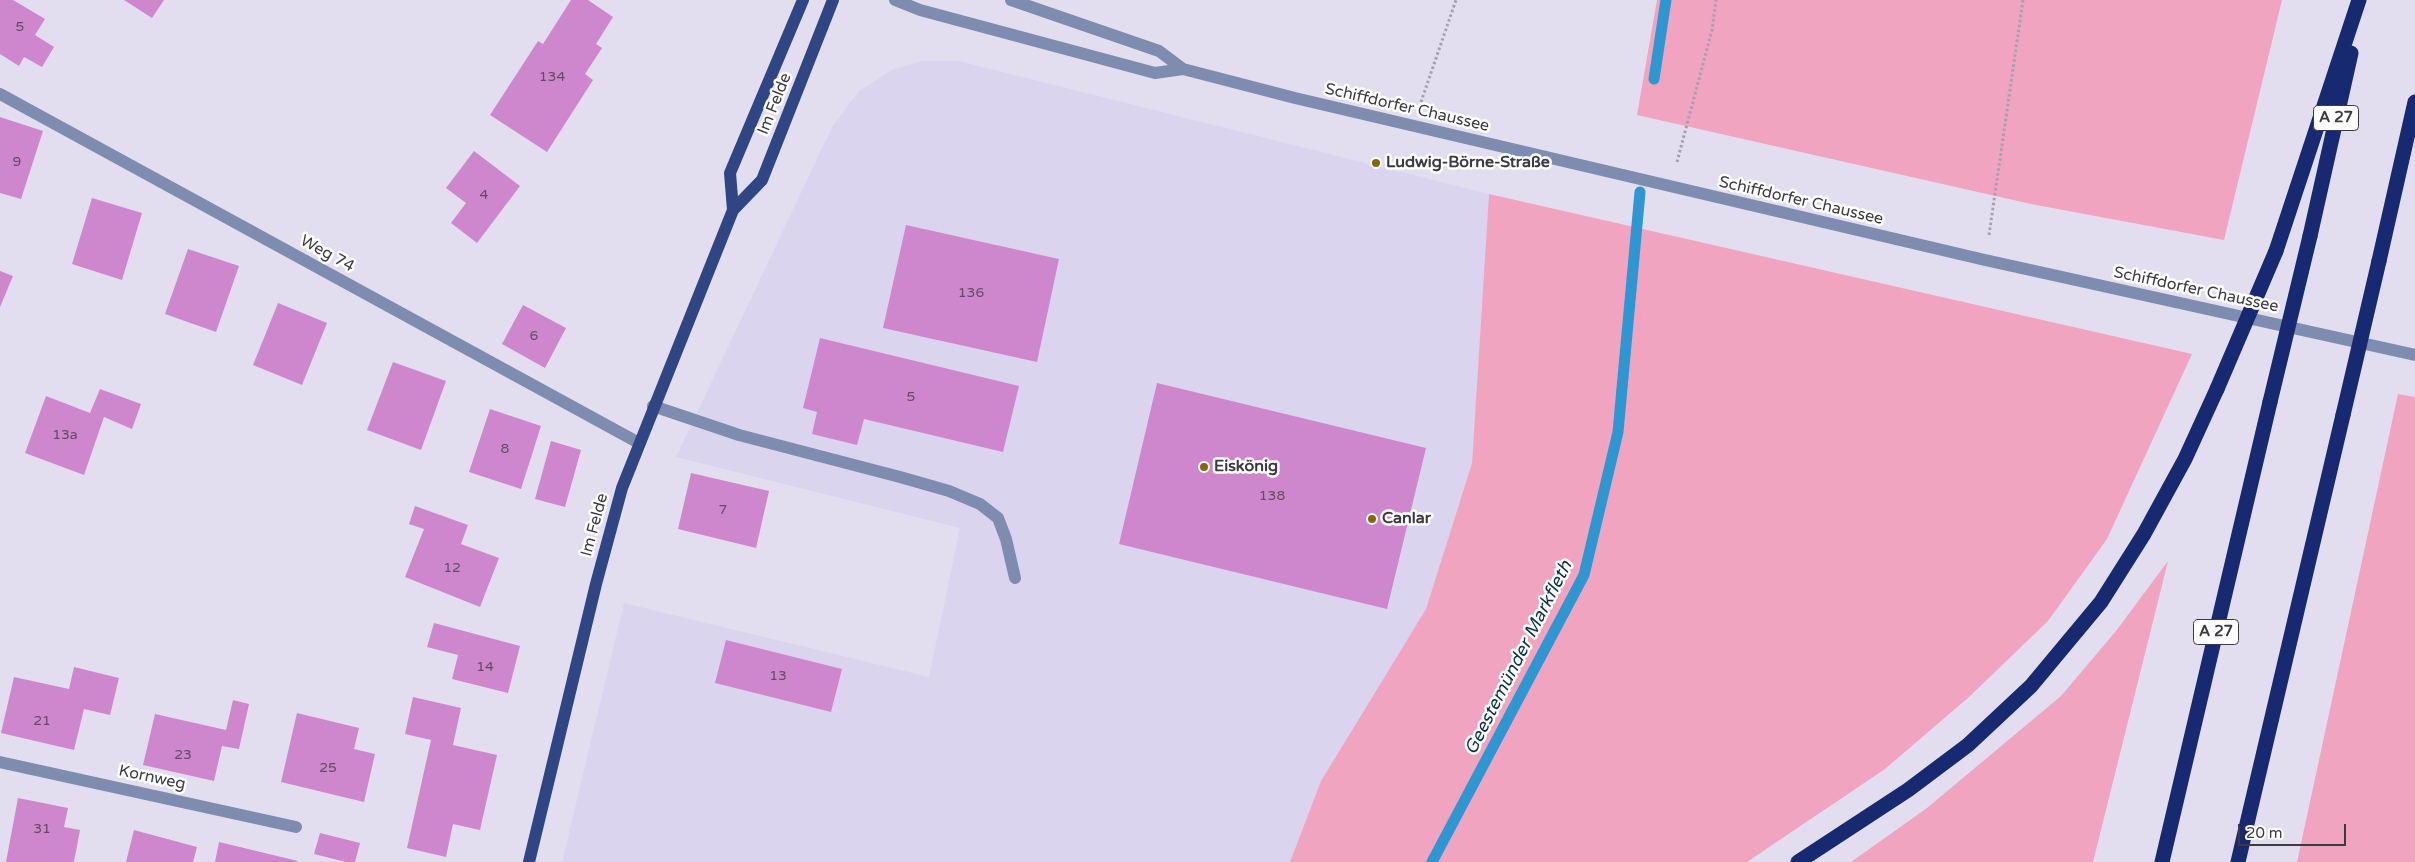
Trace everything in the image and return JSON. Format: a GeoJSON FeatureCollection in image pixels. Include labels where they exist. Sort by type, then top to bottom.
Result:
{"type":"FeatureCollection","features":[{"type":"Feature","properties":{"kind":"highway","name":"A 27"},"geometry":{"type":"LineString","coordinates":[[2162,862],[2310,236],[2361,0]]}},
{"type":"Feature","properties":{"kind":"highway"},"geometry":{"type":"LineString","coordinates":[[1798,862],[1908,790],[1968,745],[2032,686],[2101,602],[2144,534],[2185,459],[2217,389],[2276,251],[2361,0]]}},
{"type":"Feature","properties":{"kind":"highway"},"geometry":{"type":"LineString","coordinates":[[2238,862],[2415,102]]}},
{"type":"Feature","properties":{"kind":"main road","name":"Im Felde"},"geometry":{"type":"LineString","coordinates":[[732,210],[730,173],[803,0]]}},
{"type":"Feature","properties":{"kind":"main road","name":"Im Felde"},"geometry":{"type":"LineString","coordinates":[[529,862],[596,584],[622,488],[732,210],[762,180],[833,0]]}},
{"type":"Feature","properties":{"kind":"street","name":"Schiffdorfer Chaussee"},"geometry":{"type":"LineString","coordinates":[[895,0],[920,10],[1155,73],[1182,69],[1295,98],[1670,187],[1985,260],[2415,355]]}},
{"type":"Feature","properties":{"kind":"street","name":"Schiffdorfer Chaussee"},"geometry":{"type":"LineString","coordinates":[[1011,0],[1159,51],[1182,69]]}},
{"type":"Feature","properties":{"kind":"street","name":"Weg 74"},"geometry":{"type":"LineString","coordinates":[[0,94],[639,442]]}},
{"type":"Feature","properties":{"kind":"street"},"geometry":{"type":"LineString","coordinates":[[653,406],[739,436],[949,491],[980,504],[998,518],[1006,538],[1015,578]]}},
{"type":"Feature","properties":{"kind":"street","name":"Kornweg"},"geometry":{"type":"LineString","coordinates":[[0,762],[296,826]]}},
{"type":"Feature","properties":{"kind":"path"},"geometry":{"type":"LineString","coordinates":[[1413,126],[1456,0]]}},
{"type":"Feature","properties":{"kind":"path"},"geometry":{"type":"LineString","coordinates":[[1670,187],[1712,30],[1716,0]]}},
{"type":"Feature","properties":{"kind":"path"},"geometry":{"type":"LineString","coordinates":[[1985,260],[2023,0]]}},
{"type":"Feature","properties":{"kind":"shaded area"},"geometry":{"type":"Polygon","coordinates":[[[1657,0],[2282,0],[2224,240],[2031,204],[1637,115],[1657,0]]]}},
{"type":"Feature","properties":{"kind":"shaded area"},"geometry":{"type":"Polygon","coordinates":[[[922,61],[958,61],[1489,194],[1472,463],[1426,609],[1321,781],[1290,862],[562,862],[624,603],[929,677],[960,528],[676,457],[832,127],[859,91],[892,70],[922,61]]]}},
{"type":"Feature","properties":{"kind":"shaded area"},"geometry":{"type":"Polygon","coordinates":[[[1489,194],[2192,354],[2107,539],[2048,621],[1969,697],[1885,769],[1747,862],[1290,862],[1321,781],[1426,609],[1472,463],[1489,194]]]}},
{"type":"Feature","properties":{"kind":"shaded area"},"geometry":{"type":"Polygon","coordinates":[[[2398,394],[2415,397],[2415,862],[2297,862],[2398,394]]]}},
{"type":"Feature","properties":{"kind":"shaded area"},"geometry":{"type":"Polygon","coordinates":[[[2168,561],[2093,862],[1851,862],[1927,808],[2061,696],[2116,631],[2168,561]]]}},
{"type":"Feature","properties":{"kind":"building"},"geometry":{"type":"Polygon","coordinates":[[[0,0],[13,0],[45,19],[35,35],[54,47],[42,67],[24,57],[19,66],[0,54],[0,0]]]}},
{"type":"Feature","properties":{"kind":"building"},"geometry":{"type":"Polygon","coordinates":[[[124,0],[164,0],[152,18],[124,0]]]}},
{"type":"Feature","properties":{"kind":"building"},"geometry":{"type":"Polygon","coordinates":[[[571,0],[588,0],[613,17],[596,44],[602,48],[585,74],[593,80],[547,152],[490,115],[538,41],[543,44],[571,0]]]}},
{"type":"Feature","properties":{"kind":"building"},"geometry":{"type":"Polygon","coordinates":[[[0,117],[43,131],[21,199],[0,193],[0,117]]]}},
{"type":"Feature","properties":{"kind":"building"},"geometry":{"type":"Polygon","coordinates":[[[474,151],[520,186],[477,243],[451,223],[466,203],[446,188],[474,151]]]}},
{"type":"Feature","properties":{"kind":"building"},"geometry":{"type":"Polygon","coordinates":[[[92,198],[142,213],[122,280],[72,264],[92,198]]]}},
{"type":"Feature","properties":{"kind":"building"},"geometry":{"type":"Polygon","coordinates":[[[906,225],[1059,259],[1037,362],[883,328],[906,225]]]}},
{"type":"Feature","properties":{"kind":"building"},"geometry":{"type":"Polygon","coordinates":[[[188,249],[239,266],[216,332],[165,314],[188,249]]]}},
{"type":"Feature","properties":{"kind":"building"},"geometry":{"type":"Polygon","coordinates":[[[0,271],[13,276],[0,307],[0,271]]]}},
{"type":"Feature","properties":{"kind":"building"},"geometry":{"type":"Polygon","coordinates":[[[278,303],[327,323],[302,385],[253,365],[278,303]]]}},
{"type":"Feature","properties":{"kind":"building"},"geometry":{"type":"Polygon","coordinates":[[[523,305],[566,328],[545,368],[502,344],[523,305]]]}},
{"type":"Feature","properties":{"kind":"building"},"geometry":{"type":"Polygon","coordinates":[[[820,338],[1019,386],[1003,452],[864,419],[857,445],[812,434],[817,412],[803,408],[820,338]]]}},
{"type":"Feature","properties":{"kind":"building"},"geometry":{"type":"Polygon","coordinates":[[[393,362],[446,381],[421,450],[367,430],[393,362]]]}},
{"type":"Feature","properties":{"kind":"building"},"geometry":{"type":"Polygon","coordinates":[[[1157,383],[1426,448],[1387,609],[1119,544],[1157,383]]]}},
{"type":"Feature","properties":{"kind":"building"},"geometry":{"type":"Polygon","coordinates":[[[100,389],[141,404],[132,429],[104,417],[84,475],[25,453],[46,396],[90,413],[100,389]]]}},
{"type":"Feature","properties":{"kind":"building"},"geometry":{"type":"Polygon","coordinates":[[[490,409],[541,426],[521,489],[469,472],[490,409]]]}},
{"type":"Feature","properties":{"kind":"building"},"geometry":{"type":"Polygon","coordinates":[[[551,441],[581,450],[565,507],[535,499],[551,441]]]}},
{"type":"Feature","properties":{"kind":"building"},"geometry":{"type":"Polygon","coordinates":[[[691,473],[769,491],[756,548],[678,529],[691,473]]]}},
{"type":"Feature","properties":{"kind":"building"},"geometry":{"type":"Polygon","coordinates":[[[415,506],[468,525],[461,544],[499,558],[480,607],[405,577],[424,529],[409,524],[415,506]]]}},
{"type":"Feature","properties":{"kind":"building"},"geometry":{"type":"Polygon","coordinates":[[[434,623],[520,646],[508,693],[452,679],[458,655],[427,647],[434,623]]]}},
{"type":"Feature","properties":{"kind":"building"},"geometry":{"type":"Polygon","coordinates":[[[726,640],[842,669],[831,712],[715,683],[726,640]]]}},
{"type":"Feature","properties":{"kind":"building"},"geometry":{"type":"Polygon","coordinates":[[[74,667],[119,678],[110,715],[84,709],[74,750],[1,733],[14,677],[69,689],[74,667]]]}},
{"type":"Feature","properties":{"kind":"building"},"geometry":{"type":"Polygon","coordinates":[[[413,697],[461,708],[453,745],[497,755],[480,830],[453,824],[446,857],[407,848],[431,740],[405,734],[413,697]]]}},
{"type":"Feature","properties":{"kind":"building"},"geometry":{"type":"Polygon","coordinates":[[[233,700],[249,704],[239,749],[222,746],[214,781],[143,765],[155,714],[226,730],[233,700]]]}},
{"type":"Feature","properties":{"kind":"building"},"geometry":{"type":"Polygon","coordinates":[[[297,713],[359,728],[354,749],[375,754],[364,802],[281,782],[297,713]]]}},
{"type":"Feature","properties":{"kind":"building"},"geometry":{"type":"Polygon","coordinates":[[[18,798],[68,808],[64,827],[80,830],[74,862],[6,862],[18,798]]]}},
{"type":"Feature","properties":{"kind":"building"},"geometry":{"type":"Polygon","coordinates":[[[134,830],[197,847],[193,862],[126,862],[134,830]]]}},
{"type":"Feature","properties":{"kind":"building"},"geometry":{"type":"Polygon","coordinates":[[[320,833],[360,843],[355,862],[346,862],[314,854],[320,833]]]}},
{"type":"Feature","properties":{"kind":"building"},"geometry":{"type":"Polygon","coordinates":[[[219,842],[298,861],[215,862],[219,842]]]}},
{"type":"Feature","properties":{"kind":"waterway","name":"Geestemünder Markfleth"},"geometry":{"type":"LineString","coordinates":[[1654,79],[1666,0]]}},
{"type":"Feature","properties":{"kind":"waterway","name":"Geestemünder Markfleth"},"geometry":{"type":"LineString","coordinates":[[1432,862],[1584,575],[1618,432],[1640,192]]}},
{"type":"Feature","properties":{"kind":"place","name":"Ludwig-Börne-Straße"},"geometry":{"type":"Point","coordinates":[1376,163]}},
{"type":"Feature","properties":{"kind":"place","name":"Eiskönig"},"geometry":{"type":"Point","coordinates":[1204,467]}},
{"type":"Feature","properties":{"kind":"place","name":"Canlar"},"geometry":{"type":"Point","coordinates":[1372,519]}}]}
